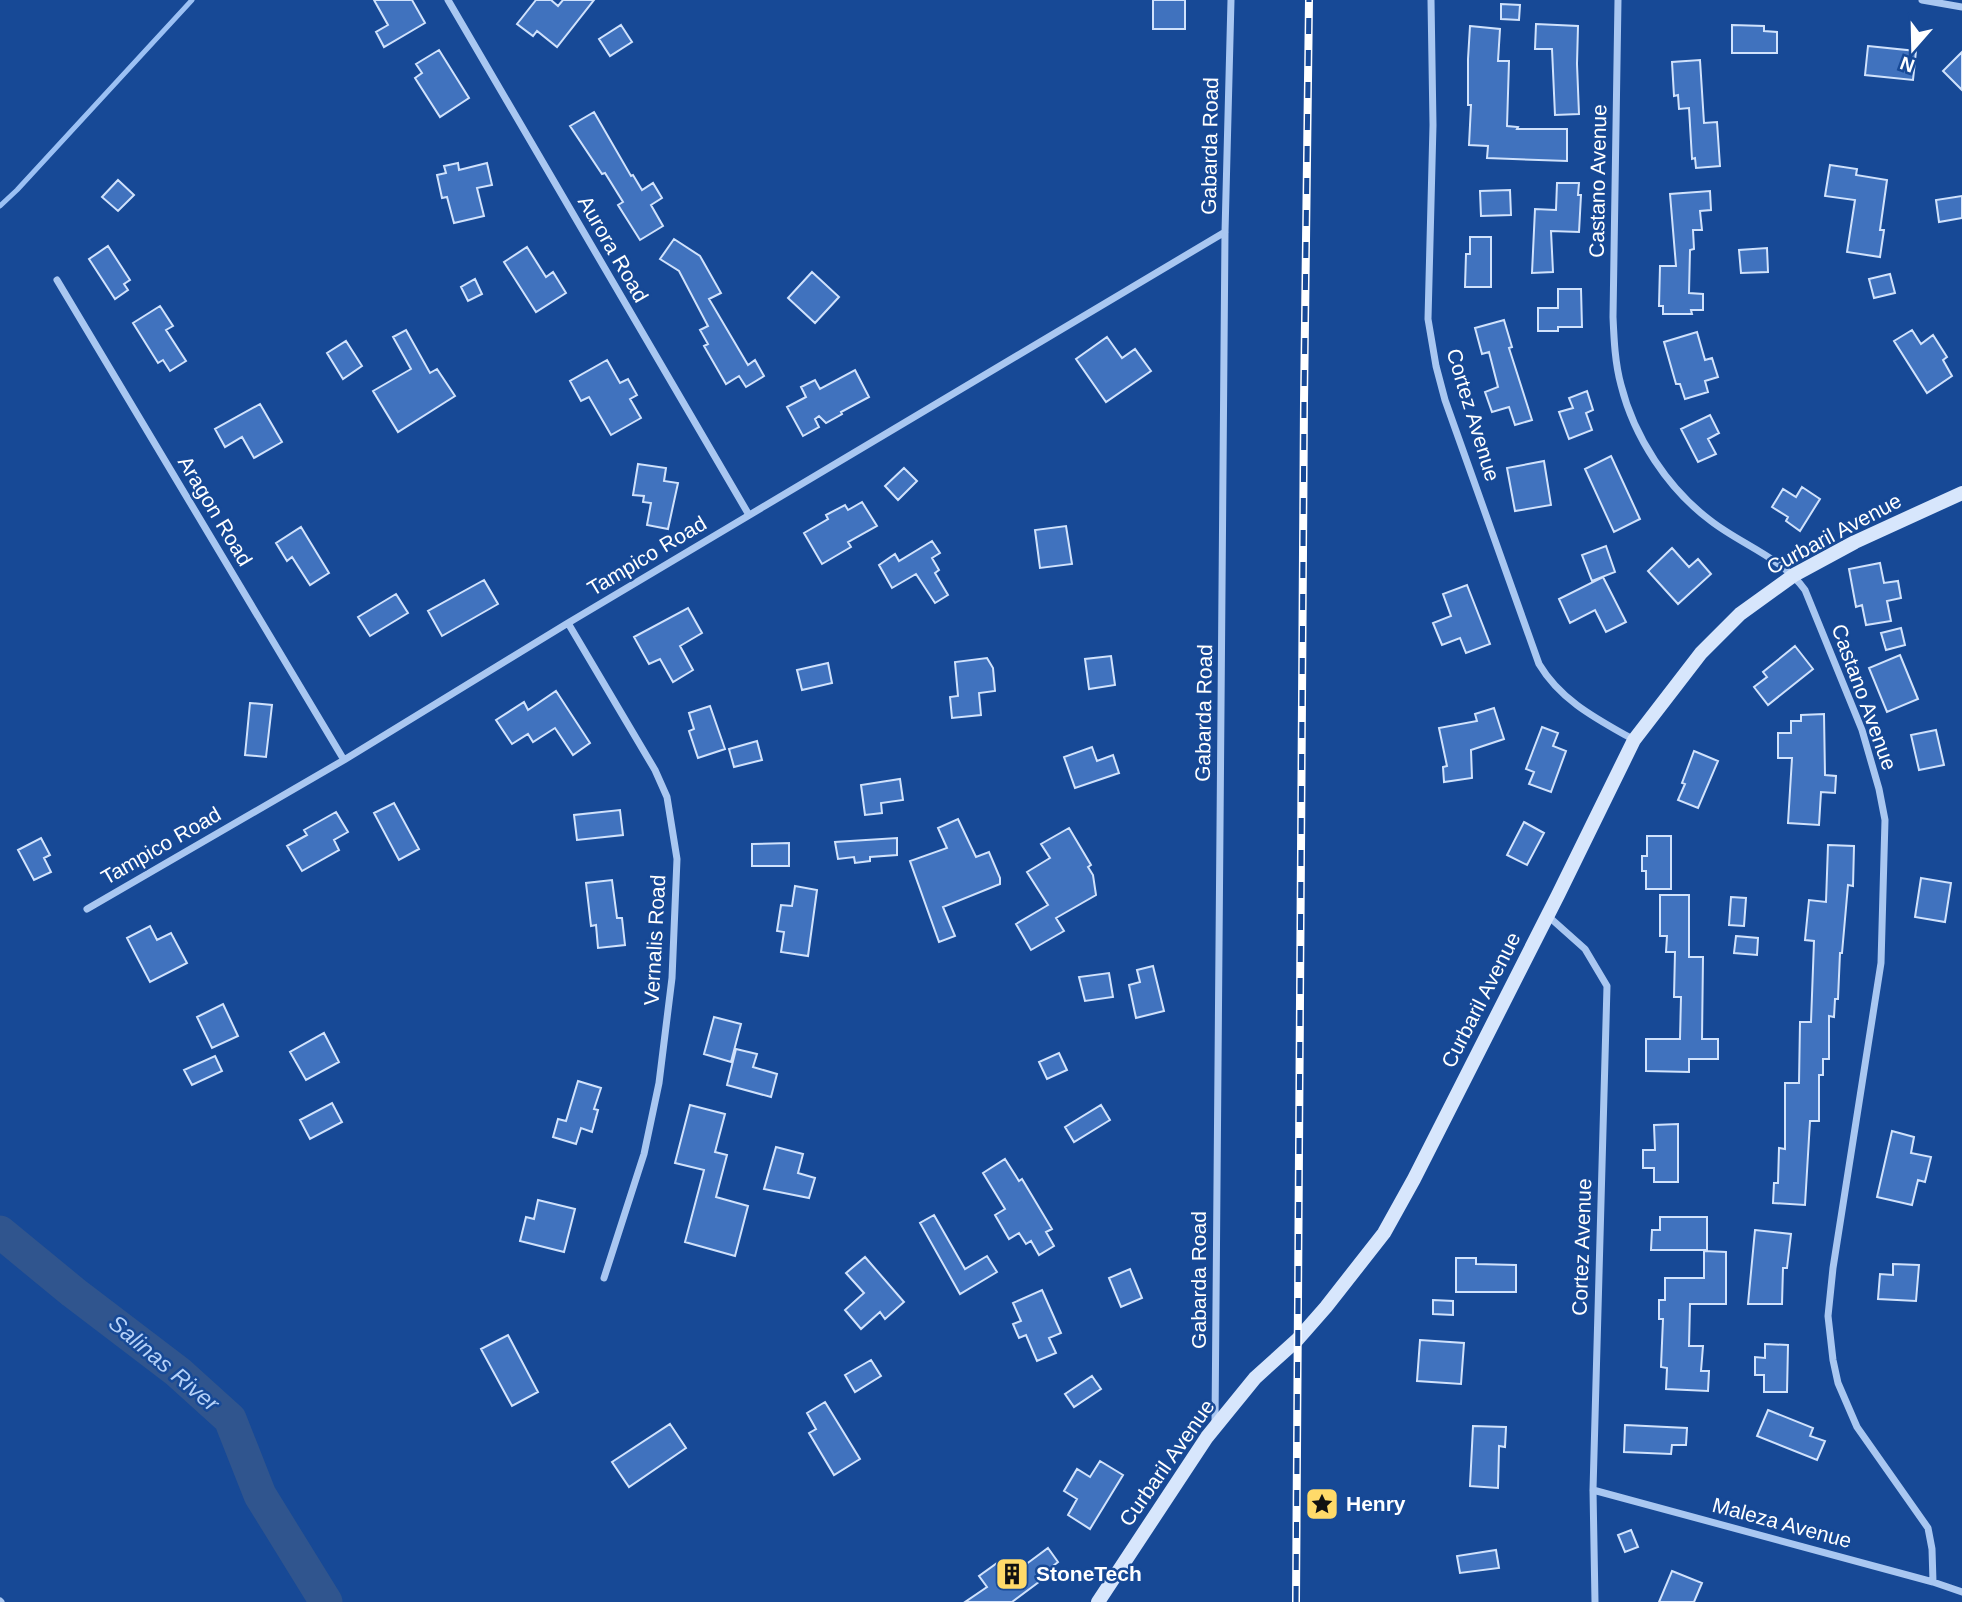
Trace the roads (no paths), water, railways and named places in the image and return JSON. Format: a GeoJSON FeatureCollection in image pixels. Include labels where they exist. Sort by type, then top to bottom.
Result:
{"type":"FeatureCollection","features":[{"type":"Feature","properties":{"kind":"street","name":"Aurora Road"},"geometry":{"type":"LineString","coordinates":[[448,0],[749,515]]}},
{"type":"Feature","properties":{"kind":"street","name":"Gabarda Road"},"geometry":{"type":"LineString","coordinates":[[1215,1427],[1225,232],[1231,0]]}},
{"type":"Feature","properties":{"kind":"street","name":"Cortez Avenue"},"geometry":{"type":"LineString","coordinates":[[1431,0],[1433,125],[1429,319],[1436,366],[1445,400],[1539,664],[1549,682],[1571,703],[1633,740]]}},
{"type":"Feature","properties":{"kind":"street","name":"Castano Avenue"},"geometry":{"type":"LineString","coordinates":[[1618,0],[1613,317],[1616,363],[1624,396],[1648,450],[1676,488],[1711,521],[1794,575],[1805,590],[1863,730],[1879,789],[1885,820],[1881,963],[1833,1268],[1828,1316],[1833,1360],[1846,1405],[1857,1427],[1928,1528],[1933,1582]]}},
{"type":"Feature","properties":{"kind":"street"},"geometry":{"type":"LineString","coordinates":[[1922,0],[1962,6]]}},
{"type":"Feature","properties":{"kind":"street","name":"Tampico Road"},"geometry":{"type":"LineString","coordinates":[[87,909],[344,760],[568,623],[1225,232]]}},
{"type":"Feature","properties":{"kind":"street","name":"Aragon Road"},"geometry":{"type":"LineString","coordinates":[[57,280],[344,760]]}},
{"type":"Feature","properties":{"kind":"street","name":"Curbaril Avenue"},"geometry":{"type":"LineString","coordinates":[[1098,1602],[1215,1427],[1255,1378],[1297,1340],[1326,1307],[1384,1233],[1548,915],[1633,740],[1701,653],[1740,614],[1794,575],[1855,542],[1962,493]]}},
{"type":"Feature","properties":{"kind":"street","name":"Vernalis Road"},"geometry":{"type":"LineString","coordinates":[[568,623],[655,770],[667,797],[677,859],[672,978],[659,1083],[644,1154],[604,1278]]}},
{"type":"Feature","properties":{"kind":"street","name":"Cortez Avenue"},"geometry":{"type":"LineString","coordinates":[[1548,915],[1585,949],[1606,986],[1592,1490],[1595,1602]]}},
{"type":"Feature","properties":{"kind":"street","name":"Maleza Avenue"},"geometry":{"type":"LineString","coordinates":[[1592,1490],[1962,1592]]}},
{"type":"Feature","properties":{"kind":"waterway"},"geometry":{"type":"LineString","coordinates":[[0,206],[192,0]]}},
{"type":"Feature","properties":{"kind":"waterway","name":"Salinas River"},"geometry":{"type":"LineString","coordinates":[[0,1232],[178,1372],[230,1419],[260,1495],[326,1602]]}},
{"type":"Feature","properties":{"kind":"railway"},"geometry":{"type":"LineString","coordinates":[[1296,1602],[1309,0]]}},
{"type":"Feature","properties":{"kind":"place","name":"Henry"},"geometry":{"type":"Point","coordinates":[1322,1504]}},
{"type":"Feature","properties":{"kind":"place","name":"StoneTech"},"geometry":{"type":"Point","coordinates":[1012,1574]}}]}
